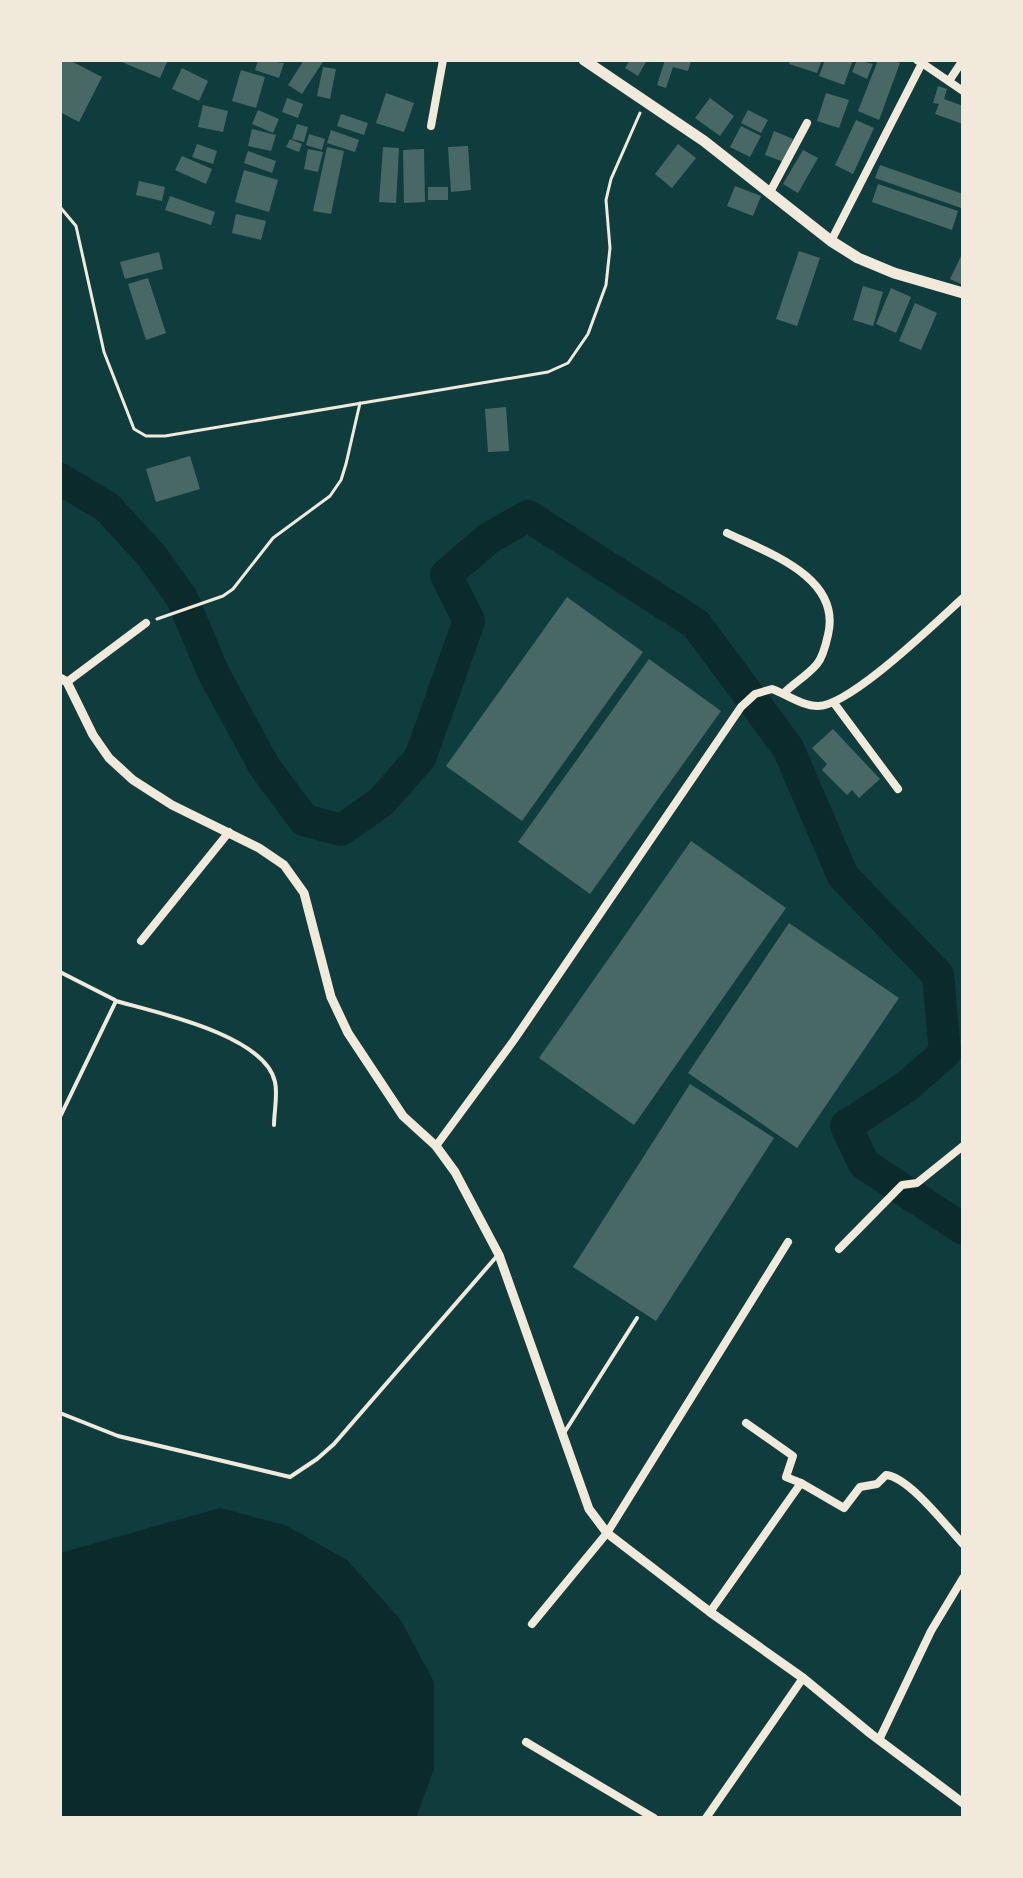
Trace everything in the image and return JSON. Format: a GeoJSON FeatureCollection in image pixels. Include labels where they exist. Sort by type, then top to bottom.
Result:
{"type":"FeatureCollection","features":[{"type":"Feature","properties":{"kind":"main road"},"geometry":{"type":"LineString","coordinates":[[584,60],[704,141],[831,241],[858,258],[894,273],[963,293]]}},
{"type":"Feature","properties":{"kind":"street"},"geometry":{"type":"LineString","coordinates":[[431,126],[443,60]]}},
{"type":"Feature","properties":{"kind":"street"},"geometry":{"type":"LineString","coordinates":[[949,81],[963,60]]}},
{"type":"Feature","properties":{"kind":"street"},"geometry":{"type":"LineString","coordinates":[[831,241],[920,62],[963,91]]}},
{"type":"Feature","properties":{"kind":"street"},"geometry":{"type":"LineString","coordinates":[[770,192],[807,123]]}},
{"type":"Feature","properties":{"kind":"street"},"geometry":{"type":"LineString","coordinates":[[727,533],[796,567],[822,594],[829,612],[829,631],[818,662],[784,693]]}},
{"type":"Feature","properties":{"kind":"street"},"geometry":{"type":"LineString","coordinates":[[436,1146],[514,1040],[741,707],[755,694],[772,689],[807,704],[819,706],[834,703],[861,686],[963,598]]}},
{"type":"Feature","properties":{"kind":"street"},"geometry":{"type":"LineString","coordinates":[[146,623],[64,680],[93,735],[133,780],[172,805],[229,832],[284,865],[304,893],[331,997],[348,1033],[403,1116],[436,1146],[455,1172],[499,1255],[589,1509],[607,1533],[803,1678],[963,1803]]}},
{"type":"Feature","properties":{"kind":"street"},"geometry":{"type":"LineString","coordinates":[[834,703],[898,789]]}},
{"type":"Feature","properties":{"kind":"street"},"geometry":{"type":"LineString","coordinates":[[141,941],[229,832]]}},
{"type":"Feature","properties":{"kind":"street"},"geometry":{"type":"LineString","coordinates":[[839,1249],[899,1187],[917,1183],[963,1146]]}},
{"type":"Feature","properties":{"kind":"street"},"geometry":{"type":"LineString","coordinates":[[532,1624],[607,1533],[788,1242]]}},
{"type":"Feature","properties":{"kind":"street"},"geometry":{"type":"LineString","coordinates":[[746,1423],[793,1456],[786,1477],[844,1508],[860,1487],[877,1484],[886,1475],[892,1475],[917,1495],[963,1544]]}},
{"type":"Feature","properties":{"kind":"street"},"geometry":{"type":"LineString","coordinates":[[710,1612],[801,1483]]}},
{"type":"Feature","properties":{"kind":"street"},"geometry":{"type":"LineString","coordinates":[[879,1740],[931,1631],[963,1578]]}},
{"type":"Feature","properties":{"kind":"street"},"geometry":{"type":"LineString","coordinates":[[706,1818],[803,1678]]}},
{"type":"Feature","properties":{"kind":"street"},"geometry":{"type":"LineString","coordinates":[[526,1742],[654,1818]]}},
{"type":"Feature","properties":{"kind":"lane"},"geometry":{"type":"LineString","coordinates":[[60,972],[116,1001],[217,1031],[258,1056],[275,1082],[274,1125]]}},
{"type":"Feature","properties":{"kind":"lane"},"geometry":{"type":"LineString","coordinates":[[60,1117],[116,1001]]}},
{"type":"Feature","properties":{"kind":"lane"},"geometry":{"type":"LineString","coordinates":[[60,1413],[118,1436],[290,1477],[334,1444],[499,1255]]}},
{"type":"Feature","properties":{"kind":"lane"},"geometry":{"type":"LineString","coordinates":[[563,1435],[637,1318]]}},
{"type":"Feature","properties":{"kind":"path"},"geometry":{"type":"LineString","coordinates":[[60,207],[76,226],[104,352],[134,429],[146,436],[165,436],[548,372],[568,363],[588,334],[606,285],[610,248],[606,200],[611,179],[645,102]]}},
{"type":"Feature","properties":{"kind":"path"},"geometry":{"type":"LineString","coordinates":[[146,623],[223,596],[233,589],[273,538],[330,496],[341,480],[360,402]]}},
{"type":"Feature","properties":{"kind":"water"},"geometry":{"type":"Polygon","coordinates":[[[220,1508],[285,1525],[347,1560],[400,1619],[434,1682],[434,1769],[416,1818],[60,1818],[60,1553],[220,1508]]]}},
{"type":"Feature","properties":{"kind":"building"},"geometry":{"type":"Polygon","coordinates":[[[60,60],[69,60],[102,77],[79,122],[60,112],[60,60]]]}},
{"type":"Feature","properties":{"kind":"building"},"geometry":{"type":"Polygon","coordinates":[[[117,60],[168,60],[160,78],[117,60]]]}},
{"type":"Feature","properties":{"kind":"building"},"geometry":{"type":"Polygon","coordinates":[[[258,60],[284,63],[279,78],[255,70],[258,60]]]}},
{"type":"Feature","properties":{"kind":"building"},"geometry":{"type":"Polygon","coordinates":[[[304,60],[324,60],[302,94],[288,85],[304,60]]]}},
{"type":"Feature","properties":{"kind":"building"},"geometry":{"type":"Polygon","coordinates":[[[630,60],[647,60],[638,76],[625,68],[630,60]]]}},
{"type":"Feature","properties":{"kind":"building"},"geometry":{"type":"Polygon","coordinates":[[[665,60],[691,61],[688,71],[673,67],[666,88],[657,85],[665,60]]]}},
{"type":"Feature","properties":{"kind":"building"},"geometry":{"type":"Polygon","coordinates":[[[790,60],[822,60],[817,73],[789,64],[790,60]]]}},
{"type":"Feature","properties":{"kind":"building"},"geometry":{"type":"Polygon","coordinates":[[[825,60],[853,60],[844,85],[819,76],[825,60]]]}},
{"type":"Feature","properties":{"kind":"building"},"geometry":{"type":"Polygon","coordinates":[[[857,60],[873,64],[867,79],[852,72],[857,60]]]}},
{"type":"Feature","properties":{"kind":"building"},"geometry":{"type":"Polygon","coordinates":[[[878,60],[900,63],[879,120],[858,111],[878,60]]]}},
{"type":"Feature","properties":{"kind":"building"},"geometry":{"type":"Polygon","coordinates":[[[323,67],[336,69],[330,99],[317,96],[323,67]]]}},
{"type":"Feature","properties":{"kind":"building"},"geometry":{"type":"Polygon","coordinates":[[[182,68],[208,81],[199,101],[172,89],[182,68]]]}},
{"type":"Feature","properties":{"kind":"building"},"geometry":{"type":"Polygon","coordinates":[[[241,70],[265,77],[256,108],[232,101],[241,70]]]}},
{"type":"Feature","properties":{"kind":"building"},"geometry":{"type":"Polygon","coordinates":[[[938,86],[947,89],[944,99],[963,106],[963,124],[935,114],[939,104],[933,103],[938,86]]]}},
{"type":"Feature","properties":{"kind":"building"},"geometry":{"type":"Polygon","coordinates":[[[386,93],[414,103],[404,132],[376,123],[386,93]]]}},
{"type":"Feature","properties":{"kind":"building"},"geometry":{"type":"Polygon","coordinates":[[[826,93],[849,100],[839,128],[817,121],[826,93]]]}},
{"type":"Feature","properties":{"kind":"building"},"geometry":{"type":"Polygon","coordinates":[[[287,98],[303,104],[298,118],[282,112],[287,98]]]}},
{"type":"Feature","properties":{"kind":"building"},"geometry":{"type":"Polygon","coordinates":[[[710,98],[734,116],[720,136],[695,118],[710,98]]]}},
{"type":"Feature","properties":{"kind":"building"},"geometry":{"type":"Polygon","coordinates":[[[203,105],[228,111],[223,132],[198,127],[203,105]]]}},
{"type":"Feature","properties":{"kind":"building"},"geometry":{"type":"Polygon","coordinates":[[[258,110],[279,119],[273,133],[252,124],[258,110]]]}},
{"type":"Feature","properties":{"kind":"building"},"geometry":{"type":"Polygon","coordinates":[[[748,110],[768,120],[761,133],[741,123],[748,110]]]}},
{"type":"Feature","properties":{"kind":"building"},"geometry":{"type":"Polygon","coordinates":[[[341,114],[368,123],[364,135],[337,126],[341,114]]]}},
{"type":"Feature","properties":{"kind":"building"},"geometry":{"type":"Polygon","coordinates":[[[856,120],[874,128],[853,174],[835,165],[856,120]]]}},
{"type":"Feature","properties":{"kind":"building"},"geometry":{"type":"Polygon","coordinates":[[[297,124],[308,127],[304,142],[292,139],[297,124]]]}},
{"type":"Feature","properties":{"kind":"building"},"geometry":{"type":"Polygon","coordinates":[[[741,126],[761,136],[750,157],[730,147],[741,126]]]}},
{"type":"Feature","properties":{"kind":"building"},"geometry":{"type":"Polygon","coordinates":[[[252,129],[276,135],[271,151],[248,146],[252,129]]]}},
{"type":"Feature","properties":{"kind":"building"},"geometry":{"type":"Polygon","coordinates":[[[331,130],[359,140],[355,152],[327,143],[331,130]]]}},
{"type":"Feature","properties":{"kind":"building"},"geometry":{"type":"Polygon","coordinates":[[[774,131],[793,139],[784,162],[765,155],[774,131]]]}},
{"type":"Feature","properties":{"kind":"building"},"geometry":{"type":"Polygon","coordinates":[[[309,134],[325,139],[322,150],[306,145],[309,134]]]}},
{"type":"Feature","properties":{"kind":"building"},"geometry":{"type":"Polygon","coordinates":[[[290,139],[302,144],[299,152],[286,147],[290,139]]]}},
{"type":"Feature","properties":{"kind":"building"},"geometry":{"type":"Polygon","coordinates":[[[197,144],[217,151],[213,164],[192,157],[197,144]]]}},
{"type":"Feature","properties":{"kind":"building"},"geometry":{"type":"Polygon","coordinates":[[[678,144],[696,158],[672,188],[655,174],[678,144]]]}},
{"type":"Feature","properties":{"kind":"building"},"geometry":{"type":"Polygon","coordinates":[[[468,146],[471,190],[451,192],[448,147],[468,146]]]}},
{"type":"Feature","properties":{"kind":"building"},"geometry":{"type":"Polygon","coordinates":[[[327,147],[344,151],[331,214],[313,211],[327,147]]]}},
{"type":"Feature","properties":{"kind":"building"},"geometry":{"type":"Polygon","coordinates":[[[383,147],[399,148],[396,203],[379,202],[383,147]]]}},
{"type":"Feature","properties":{"kind":"building"},"geometry":{"type":"Polygon","coordinates":[[[308,149],[323,152],[318,172],[304,169],[308,149]]]}},
{"type":"Feature","properties":{"kind":"building"},"geometry":{"type":"Polygon","coordinates":[[[424,149],[425,202],[404,203],[403,150],[424,149]]]}},
{"type":"Feature","properties":{"kind":"building"},"geometry":{"type":"Polygon","coordinates":[[[803,150],[818,158],[798,193],[783,184],[803,150]]]}},
{"type":"Feature","properties":{"kind":"building"},"geometry":{"type":"Polygon","coordinates":[[[248,151],[276,161],[272,173],[244,163],[248,151]]]}},
{"type":"Feature","properties":{"kind":"building"},"geometry":{"type":"Polygon","coordinates":[[[182,156],[212,169],[206,184],[175,170],[182,156]]]}},
{"type":"Feature","properties":{"kind":"building"},"geometry":{"type":"Polygon","coordinates":[[[880,165],[963,194],[961,208],[875,178],[880,165]]]}},
{"type":"Feature","properties":{"kind":"building"},"geometry":{"type":"Polygon","coordinates":[[[244,170],[278,180],[269,212],[235,202],[244,170]]]}},
{"type":"Feature","properties":{"kind":"building"},"geometry":{"type":"Polygon","coordinates":[[[139,181],[165,187],[162,201],[136,195],[139,181]]]}},
{"type":"Feature","properties":{"kind":"building"},"geometry":{"type":"Polygon","coordinates":[[[878,184],[958,211],[952,230],[872,202],[878,184]]]}},
{"type":"Feature","properties":{"kind":"building"},"geometry":{"type":"Polygon","coordinates":[[[735,186],[761,196],[753,216],[727,206],[735,186]]]}},
{"type":"Feature","properties":{"kind":"building"},"geometry":{"type":"Polygon","coordinates":[[[428,187],[448,187],[448,200],[428,200],[428,187]]]}},
{"type":"Feature","properties":{"kind":"building"},"geometry":{"type":"Polygon","coordinates":[[[170,196],[215,212],[211,225],[165,210],[170,196]]]}},
{"type":"Feature","properties":{"kind":"building"},"geometry":{"type":"Polygon","coordinates":[[[236,214],[266,221],[261,240],[232,233],[236,214]]]}},
{"type":"Feature","properties":{"kind":"building"},"geometry":{"type":"Polygon","coordinates":[[[799,251],[820,258],[797,326],[776,319],[799,251]]]}},
{"type":"Feature","properties":{"kind":"building"},"geometry":{"type":"Polygon","coordinates":[[[159,252],[163,269],[125,279],[120,262],[159,252]]]}},
{"type":"Feature","properties":{"kind":"building"},"geometry":{"type":"Polygon","coordinates":[[[963,252],[963,285],[950,279],[963,252]]]}},
{"type":"Feature","properties":{"kind":"building"},"geometry":{"type":"Polygon","coordinates":[[[148,278],[166,333],[146,340],[128,284],[148,278]]]}},
{"type":"Feature","properties":{"kind":"building"},"geometry":{"type":"Polygon","coordinates":[[[863,286],[883,292],[873,326],[853,320],[863,286]]]}},
{"type":"Feature","properties":{"kind":"building"},"geometry":{"type":"Polygon","coordinates":[[[891,288],[911,297],[896,333],[876,324],[891,288]]]}},
{"type":"Feature","properties":{"kind":"building"},"geometry":{"type":"Polygon","coordinates":[[[915,303],[937,313],[921,350],[899,341],[915,303]]]}},
{"type":"Feature","properties":{"kind":"building"},"geometry":{"type":"Polygon","coordinates":[[[506,407],[509,451],[488,452],[485,409],[506,407]]]}},
{"type":"Feature","properties":{"kind":"building"},"geometry":{"type":"Polygon","coordinates":[[[190,456],[200,489],[156,502],[146,469],[190,456]]]}},
{"type":"Feature","properties":{"kind":"building"},"geometry":{"type":"Polygon","coordinates":[[[567,597],[643,652],[522,821],[446,766],[567,597]]]}},
{"type":"Feature","properties":{"kind":"building"},"geometry":{"type":"Polygon","coordinates":[[[649,659],[721,711],[590,894],[518,842],[649,659]]]}},
{"type":"Feature","properties":{"kind":"building"},"geometry":{"type":"Polygon","coordinates":[[[833,729],[880,779],[859,798],[852,790],[847,795],[822,770],[827,764],[812,748],[833,729]]]}},
{"type":"Feature","properties":{"kind":"building"},"geometry":{"type":"Polygon","coordinates":[[[691,841],[786,908],[634,1125],[539,1058],[691,841]]]}},
{"type":"Feature","properties":{"kind":"building"},"geometry":{"type":"Polygon","coordinates":[[[789,923],[899,998],[797,1148],[688,1073],[789,923]]]}},
{"type":"Feature","properties":{"kind":"building"},"geometry":{"type":"Polygon","coordinates":[[[690,1084],[774,1138],[656,1321],[573,1267],[690,1084]]]}},
{"type":"Feature","properties":{"kind":"waterway"},"geometry":{"type":"LineString","coordinates":[[60,479],[107,507],[152,556],[182,598],[213,672],[264,766],[304,820],[341,830],[381,802],[420,758],[469,621],[446,575],[489,538],[528,516],[696,624],[788,748],[843,876],[938,975],[945,1053],[906,1087],[846,1126],[864,1164],[963,1229]]}}]}
